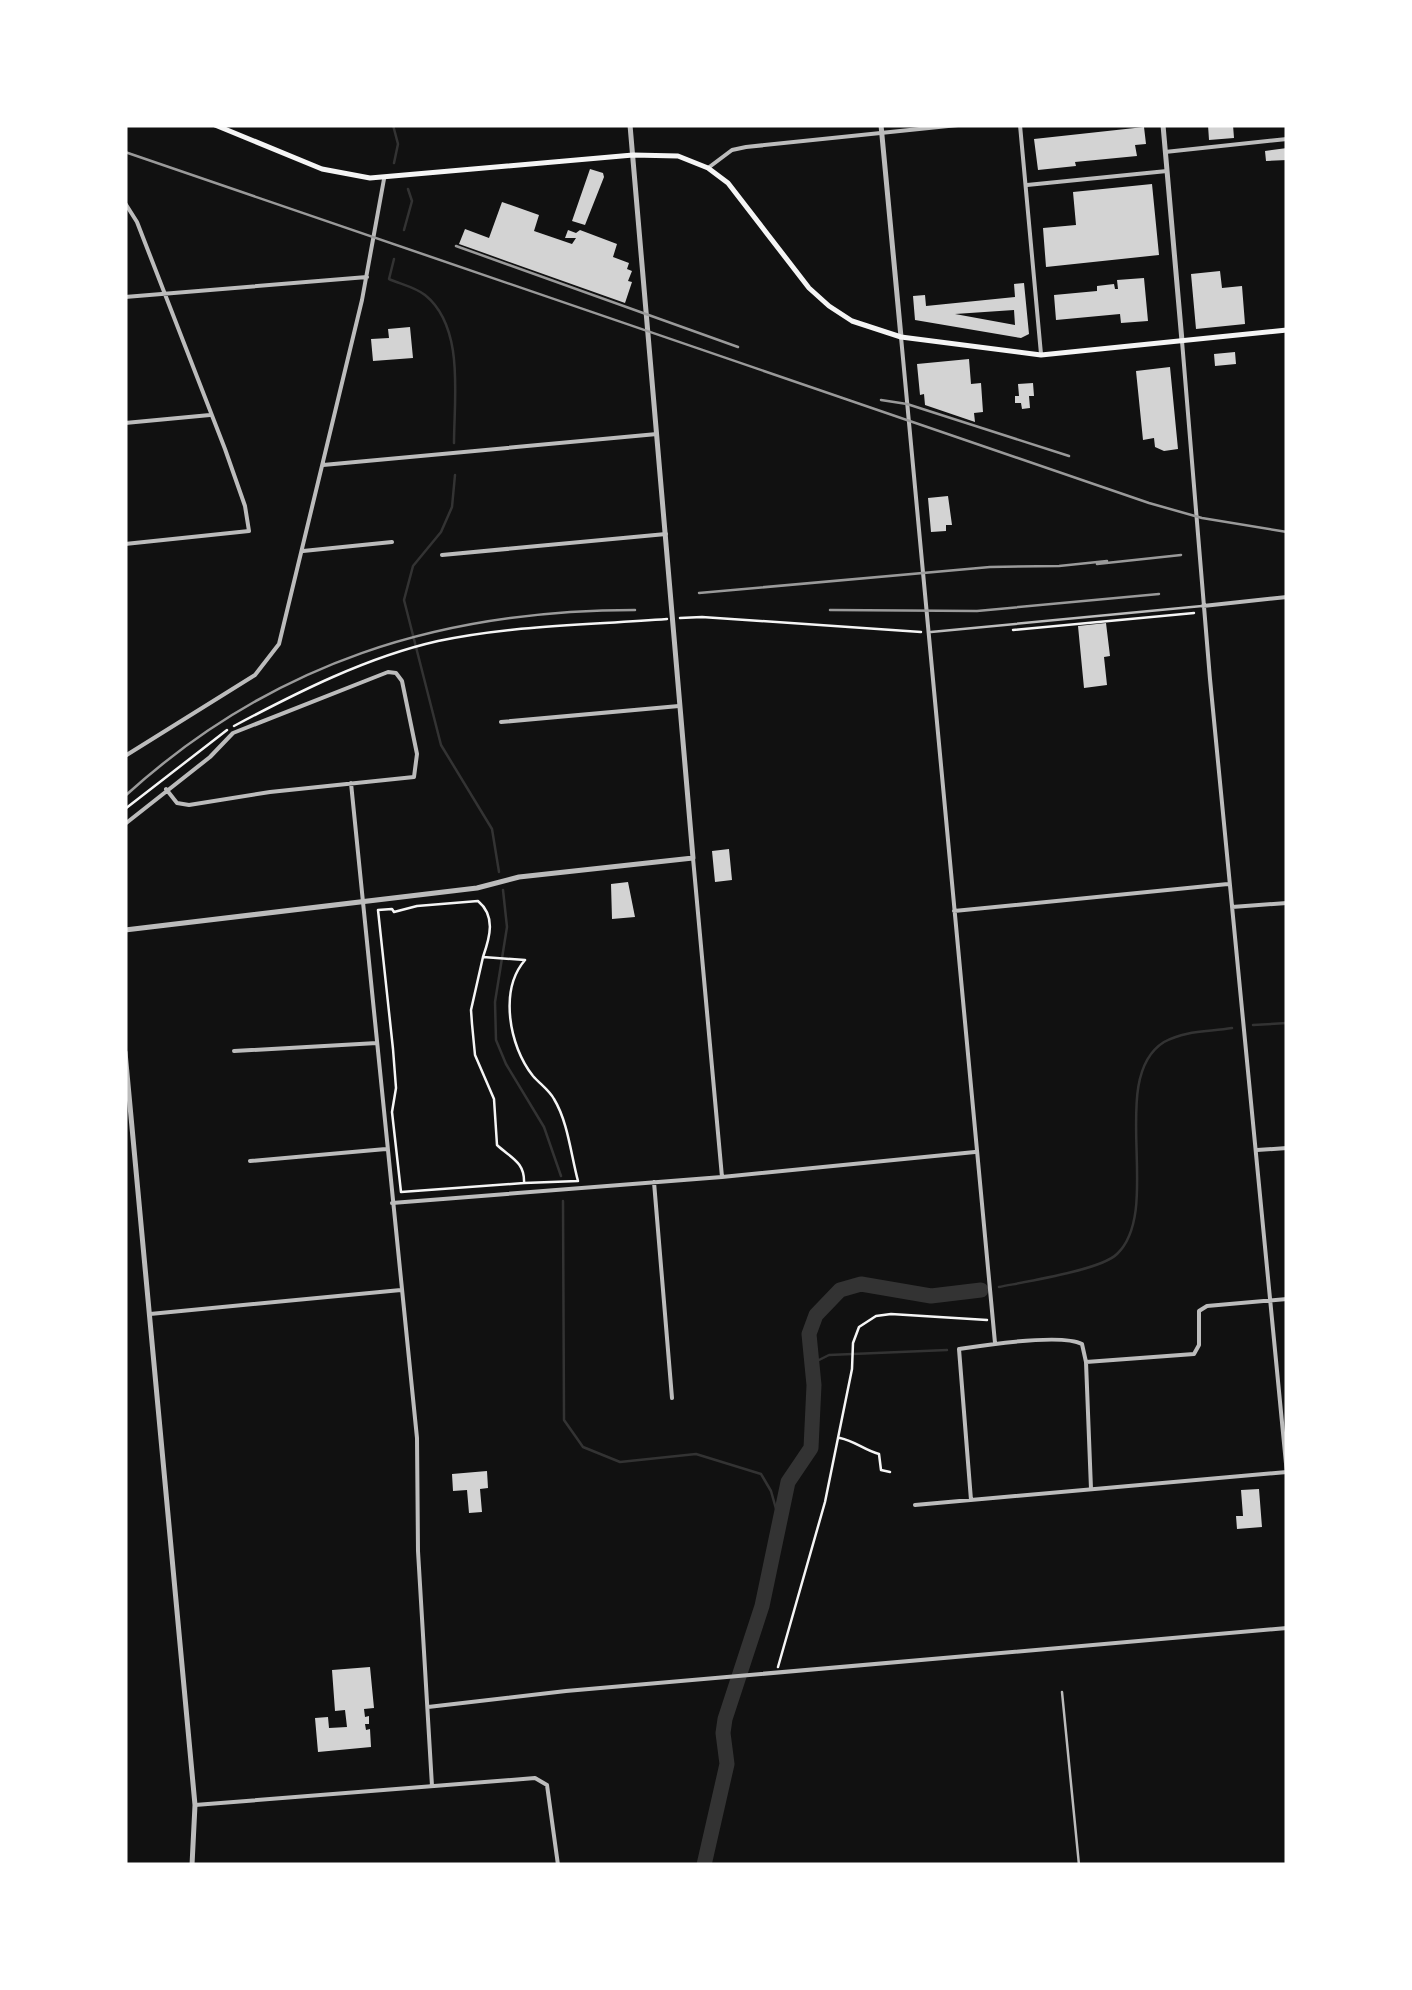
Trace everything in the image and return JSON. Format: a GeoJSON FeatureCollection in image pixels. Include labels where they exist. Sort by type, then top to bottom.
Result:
{"type":"FeatureCollection","features":[{"type":"Feature","properties":{"kind":"main road"},"geometry":{"type":"LineString","coordinates":[[215,125],[330,172],[357,178],[632,154],[678,156],[708,168],[728,183],[808,288],[852,320],[900,337],[1041,355],[1287,330]]}},
{"type":"Feature","properties":{"kind":"street"},"geometry":{"type":"LineString","coordinates":[[630,125],[670,619],[722,1177]]}},
{"type":"Feature","properties":{"kind":"street"},"geometry":{"type":"LineString","coordinates":[[708,168],[732,150],[746,147],[881,129],[958,125]]}},
{"type":"Feature","properties":{"kind":"street"},"geometry":{"type":"LineString","coordinates":[[1020,125],[1041,355]]}},
{"type":"Feature","properties":{"kind":"street"},"geometry":{"type":"LineString","coordinates":[[915,1504],[1287,1473],[1228,884],[1163,125]]}},
{"type":"Feature","properties":{"kind":"street"},"geometry":{"type":"LineString","coordinates":[[881,129],[994,1344]]}},
{"type":"Feature","properties":{"kind":"street"},"geometry":{"type":"LineString","coordinates":[[1165,152],[1287,140]]}},
{"type":"Feature","properties":{"kind":"street"},"geometry":{"type":"LineString","coordinates":[[1025,185],[1167,171]]}},
{"type":"Feature","properties":{"kind":"street"},"geometry":{"type":"LineString","coordinates":[[125,756],[255,676],[279,644],[367,277],[384,178]]}},
{"type":"Feature","properties":{"kind":"street"},"geometry":{"type":"LineString","coordinates":[[125,203],[137,222],[245,506],[249,531],[125,544]]}},
{"type":"Feature","properties":{"kind":"street"},"geometry":{"type":"LineString","coordinates":[[125,297],[367,277]]}},
{"type":"Feature","properties":{"kind":"street"},"geometry":{"type":"LineString","coordinates":[[125,424],[210,415]]}},
{"type":"Feature","properties":{"kind":"street"},"geometry":{"type":"LineString","coordinates":[[323,466],[658,434]]}},
{"type":"Feature","properties":{"kind":"street"},"geometry":{"type":"LineString","coordinates":[[442,556],[666,534]]}},
{"type":"Feature","properties":{"kind":"street"},"geometry":{"type":"LineString","coordinates":[[302,551],[392,542]]}},
{"type":"Feature","properties":{"kind":"street"},"geometry":{"type":"LineString","coordinates":[[1203,606],[1287,597]]}},
{"type":"Feature","properties":{"kind":"street"},"geometry":{"type":"LineString","coordinates":[[125,824],[166,790],[210,757],[232,732],[388,672],[396,673],[402,680],[417,769],[414,777],[189,806],[177,802],[166,790]]}},
{"type":"Feature","properties":{"kind":"street"},"geometry":{"type":"LineString","coordinates":[[501,722],[679,706]]}},
{"type":"Feature","properties":{"kind":"street"},"geometry":{"type":"LineString","coordinates":[[351,783],[417,1438],[418,1551],[432,1786]]}},
{"type":"Feature","properties":{"kind":"street"},"geometry":{"type":"LineString","coordinates":[[125,930],[477,888],[518,876],[693,858]]}},
{"type":"Feature","properties":{"kind":"street"},"geometry":{"type":"LineString","coordinates":[[954,912],[1228,884]]}},
{"type":"Feature","properties":{"kind":"street"},"geometry":{"type":"LineString","coordinates":[[1232,907],[1287,903]]}},
{"type":"Feature","properties":{"kind":"street"},"geometry":{"type":"LineString","coordinates":[[234,1052],[376,1044]]}},
{"type":"Feature","properties":{"kind":"street"},"geometry":{"type":"LineString","coordinates":[[125,1052],[195,1805],[192,1865]]}},
{"type":"Feature","properties":{"kind":"street"},"geometry":{"type":"LineString","coordinates":[[1256,1150],[1287,1148]]}},
{"type":"Feature","properties":{"kind":"street"},"geometry":{"type":"LineString","coordinates":[[250,1161],[386,1149]]}},
{"type":"Feature","properties":{"kind":"street"},"geometry":{"type":"LineString","coordinates":[[392,1203],[976,1152]]}},
{"type":"Feature","properties":{"kind":"street"},"geometry":{"type":"LineString","coordinates":[[654,1182],[672,1398]]}},
{"type":"Feature","properties":{"kind":"street"},"geometry":{"type":"LineString","coordinates":[[150,1314],[401,1290]]}},
{"type":"Feature","properties":{"kind":"street"},"geometry":{"type":"LineString","coordinates":[[1086,1362],[1194,1354],[1198,1346],[1199,1312],[1207,1306],[1287,1299]]}},
{"type":"Feature","properties":{"kind":"street"},"geometry":{"type":"LineString","coordinates":[[971,1500],[959,1349],[994,1344],[1074,1340],[1082,1344],[1091,1489]]}},
{"type":"Feature","properties":{"kind":"street"},"geometry":{"type":"LineString","coordinates":[[428,1707],[1287,1628]]}},
{"type":"Feature","properties":{"kind":"street"},"geometry":{"type":"LineString","coordinates":[[195,1805],[535,1778],[547,1786],[558,1865]]}},
{"type":"Feature","properties":{"kind":"lane"},"geometry":{"type":"LineString","coordinates":[[929,633],[1203,606]]}},
{"type":"Feature","properties":{"kind":"lane"},"geometry":{"type":"LineString","coordinates":[[1062,1692],[1079,1865]]}},
{"type":"Feature","properties":{"kind":"path"},"geometry":{"type":"LineString","coordinates":[[999,632],[1191,615],[1203,606]]}},
{"type":"Feature","properties":{"kind":"path"},"geometry":{"type":"LineString","coordinates":[[394,654],[437,642],[568,624],[702,616],[929,633]]}},
{"type":"Feature","properties":{"kind":"path"},"geometry":{"type":"LineString","coordinates":[[483,957],[525,960],[519,967],[510,1006],[512,1033],[522,1060],[552,1094],[559,1108],[578,1181],[401,1192],[392,1112],[396,1088],[394,1048],[378,910],[394,912],[478,901],[485,906],[490,941],[483,957],[471,1010],[475,1055],[494,1099],[498,1145],[520,1162],[524,1183]]}},
{"type":"Feature","properties":{"kind":"path"},"geometry":{"type":"LineString","coordinates":[[778,1668],[801,1578],[816,1538],[859,1327],[876,1316],[992,1321]]}},
{"type":"Feature","properties":{"kind":"path"},"geometry":{"type":"LineString","coordinates":[[839,1438],[879,1454],[882,1470],[890,1472]]}},
{"type":"Feature","properties":{"kind":"building"},"geometry":{"type":"Polygon","coordinates":[[[1208,125],[1233,125],[1234,138],[1209,140],[1208,125]]]}},
{"type":"Feature","properties":{"kind":"building"},"geometry":{"type":"Polygon","coordinates":[[[1144,127],[1146,144],[1135,145],[1137,156],[1038,170],[1034,139],[1144,127]]]}},
{"type":"Feature","properties":{"kind":"building"},"geometry":{"type":"Polygon","coordinates":[[[1287,148],[1287,160],[1266,161],[1265,151],[1287,148]]]}},
{"type":"Feature","properties":{"kind":"building"},"geometry":{"type":"Polygon","coordinates":[[[590,169],[604,177],[585,225],[572,221],[590,169]]]}},
{"type":"Feature","properties":{"kind":"building"},"geometry":{"type":"Polygon","coordinates":[[[1152,184],[1159,255],[1046,267],[1043,228],[1076,225],[1073,192],[1152,184]]]}},
{"type":"Feature","properties":{"kind":"building"},"geometry":{"type":"Polygon","coordinates":[[[502,202],[539,215],[534,231],[572,244],[576,238],[565,238],[568,230],[580,230],[617,244],[613,257],[629,263],[627,269],[632,271],[625,303],[459,244],[465,229],[489,238],[502,202]]]}},
{"type":"Feature","properties":{"kind":"building"},"geometry":{"type":"Polygon","coordinates":[[[1220,271],[1222,288],[1242,286],[1245,324],[1196,329],[1191,274],[1220,271]]]}},
{"type":"Feature","properties":{"kind":"building"},"geometry":{"type":"Polygon","coordinates":[[[1144,278],[1148,321],[1121,323],[1120,314],[1056,320],[1054,295],[1097,291],[1097,286],[1114,284],[1118,289],[1117,280],[1144,278]]]}},
{"type":"Feature","properties":{"kind":"building"},"geometry":{"type":"Polygon","coordinates":[[[1024,283],[1029,334],[1021,338],[915,320],[913,296],[925,295],[926,306],[1015,297],[1014,284],[1024,283]],[[1014,310],[955,314],[1015,325],[1014,310]]]}},
{"type":"Feature","properties":{"kind":"building"},"geometry":{"type":"Polygon","coordinates":[[[410,327],[413,358],[373,361],[371,339],[389,338],[388,329],[410,327]]]}},
{"type":"Feature","properties":{"kind":"building"},"geometry":{"type":"Polygon","coordinates":[[[1235,352],[1236,364],[1215,366],[1214,354],[1235,352]]]}},
{"type":"Feature","properties":{"kind":"building"},"geometry":{"type":"Polygon","coordinates":[[[969,359],[971,384],[981,383],[983,412],[974,413],[975,422],[925,405],[917,364],[969,359]]]}},
{"type":"Feature","properties":{"kind":"building"},"geometry":{"type":"Polygon","coordinates":[[[1170,367],[1178,449],[1164,451],[1155,447],[1154,438],[1143,440],[1136,371],[1170,367]]]}},
{"type":"Feature","properties":{"kind":"building"},"geometry":{"type":"Polygon","coordinates":[[[1033,383],[1030,408],[1022,409],[1021,403],[1015,403],[1018,384],[1033,383]]]}},
{"type":"Feature","properties":{"kind":"building"},"geometry":{"type":"Polygon","coordinates":[[[948,496],[952,525],[946,525],[946,531],[931,532],[928,498],[948,496]]]}},
{"type":"Feature","properties":{"kind":"building"},"geometry":{"type":"Polygon","coordinates":[[[1106,623],[1110,656],[1104,657],[1107,685],[1084,688],[1078,626],[1106,623]]]}},
{"type":"Feature","properties":{"kind":"building"},"geometry":{"type":"Polygon","coordinates":[[[729,849],[732,880],[715,882],[712,851],[729,849]]]}},
{"type":"Feature","properties":{"kind":"building"},"geometry":{"type":"Polygon","coordinates":[[[628,882],[635,917],[612,919],[611,884],[628,882]]]}},
{"type":"Feature","properties":{"kind":"building"},"geometry":{"type":"Polygon","coordinates":[[[487,1471],[488,1488],[480,1489],[482,1512],[469,1513],[467,1490],[453,1491],[452,1474],[487,1471]]]}},
{"type":"Feature","properties":{"kind":"building"},"geometry":{"type":"Polygon","coordinates":[[[1259,1489],[1262,1527],[1237,1529],[1236,1516],[1243,1516],[1241,1490],[1259,1489]]]}},
{"type":"Feature","properties":{"kind":"building"},"geometry":{"type":"Polygon","coordinates":[[[370,1667],[374,1708],[364,1709],[365,1717],[369,1716],[369,1724],[365,1724],[366,1730],[370,1729],[371,1747],[318,1752],[315,1718],[328,1717],[329,1728],[347,1727],[345,1710],[335,1711],[332,1670],[370,1667]]]}},
{"type":"Feature","properties":{"kind":"waterway"},"geometry":{"type":"LineString","coordinates":[[393,125],[398,144],[394,163]]}},
{"type":"Feature","properties":{"kind":"waterway"},"geometry":{"type":"LineString","coordinates":[[404,230],[412,201],[408,189]]}},
{"type":"Feature","properties":{"kind":"waterway"},"geometry":{"type":"LineString","coordinates":[[394,259],[389,279],[425,295],[446,325],[454,364],[454,443]]}},
{"type":"Feature","properties":{"kind":"waterway"},"geometry":{"type":"LineString","coordinates":[[455,475],[452,507],[441,532],[413,566],[404,600],[441,745],[492,829],[499,872]]}},
{"type":"Feature","properties":{"kind":"waterway"},"geometry":{"type":"LineString","coordinates":[[503,890],[507,927],[495,1002],[496,1040],[544,1127],[561,1176]]}},
{"type":"Feature","properties":{"kind":"waterway"},"geometry":{"type":"LineString","coordinates":[[1253,1025],[1287,1023]]}},
{"type":"Feature","properties":{"kind":"waterway"},"geometry":{"type":"LineString","coordinates":[[999,1287],[1079,1270],[1117,1254],[1130,1233],[1136,1207],[1136,1113],[1147,1060],[1172,1038],[1232,1028]]}},
{"type":"Feature","properties":{"kind":"waterway"},"geometry":{"type":"LineString","coordinates":[[563,1201],[564,1420],[583,1447],[620,1462],[696,1454],[761,1474],[771,1491],[780,1523]]}},
{"type":"Feature","properties":{"kind":"waterway"},"geometry":{"type":"LineString","coordinates":[[704,1865],[727,1764],[725,1719],[762,1606],[788,1482],[811,1448],[814,1385],[809,1334],[816,1315],[840,1290],[861,1284],[931,1296],[981,1290]]}},
{"type":"Feature","properties":{"kind":"waterway"},"geometry":{"type":"LineString","coordinates":[[813,1363],[829,1355],[947,1350]]}},
{"type":"Feature","properties":{"kind":"railway"},"geometry":{"type":"LineString","coordinates":[[125,152],[1149,503],[1202,518],[1287,532]]}},
{"type":"Feature","properties":{"kind":"railway"},"geometry":{"type":"LineString","coordinates":[[456,246],[738,347]]}},
{"type":"Feature","properties":{"kind":"railway"},"geometry":{"type":"LineString","coordinates":[[881,400],[907,404],[1069,456]]}},
{"type":"Feature","properties":{"kind":"railway"},"geometry":{"type":"LineString","coordinates":[[1097,564],[1181,555]]}},
{"type":"Feature","properties":{"kind":"railway"},"geometry":{"type":"LineString","coordinates":[[699,593],[990,567],[1107,561]]}},
{"type":"Feature","properties":{"kind":"railway"},"geometry":{"type":"LineString","coordinates":[[830,610],[977,611],[1159,594]]}},
{"type":"Feature","properties":{"kind":"railway"},"geometry":{"type":"LineString","coordinates":[[125,796],[181,750],[239,711],[299,679],[362,653],[494,620],[635,610]]}}]}
